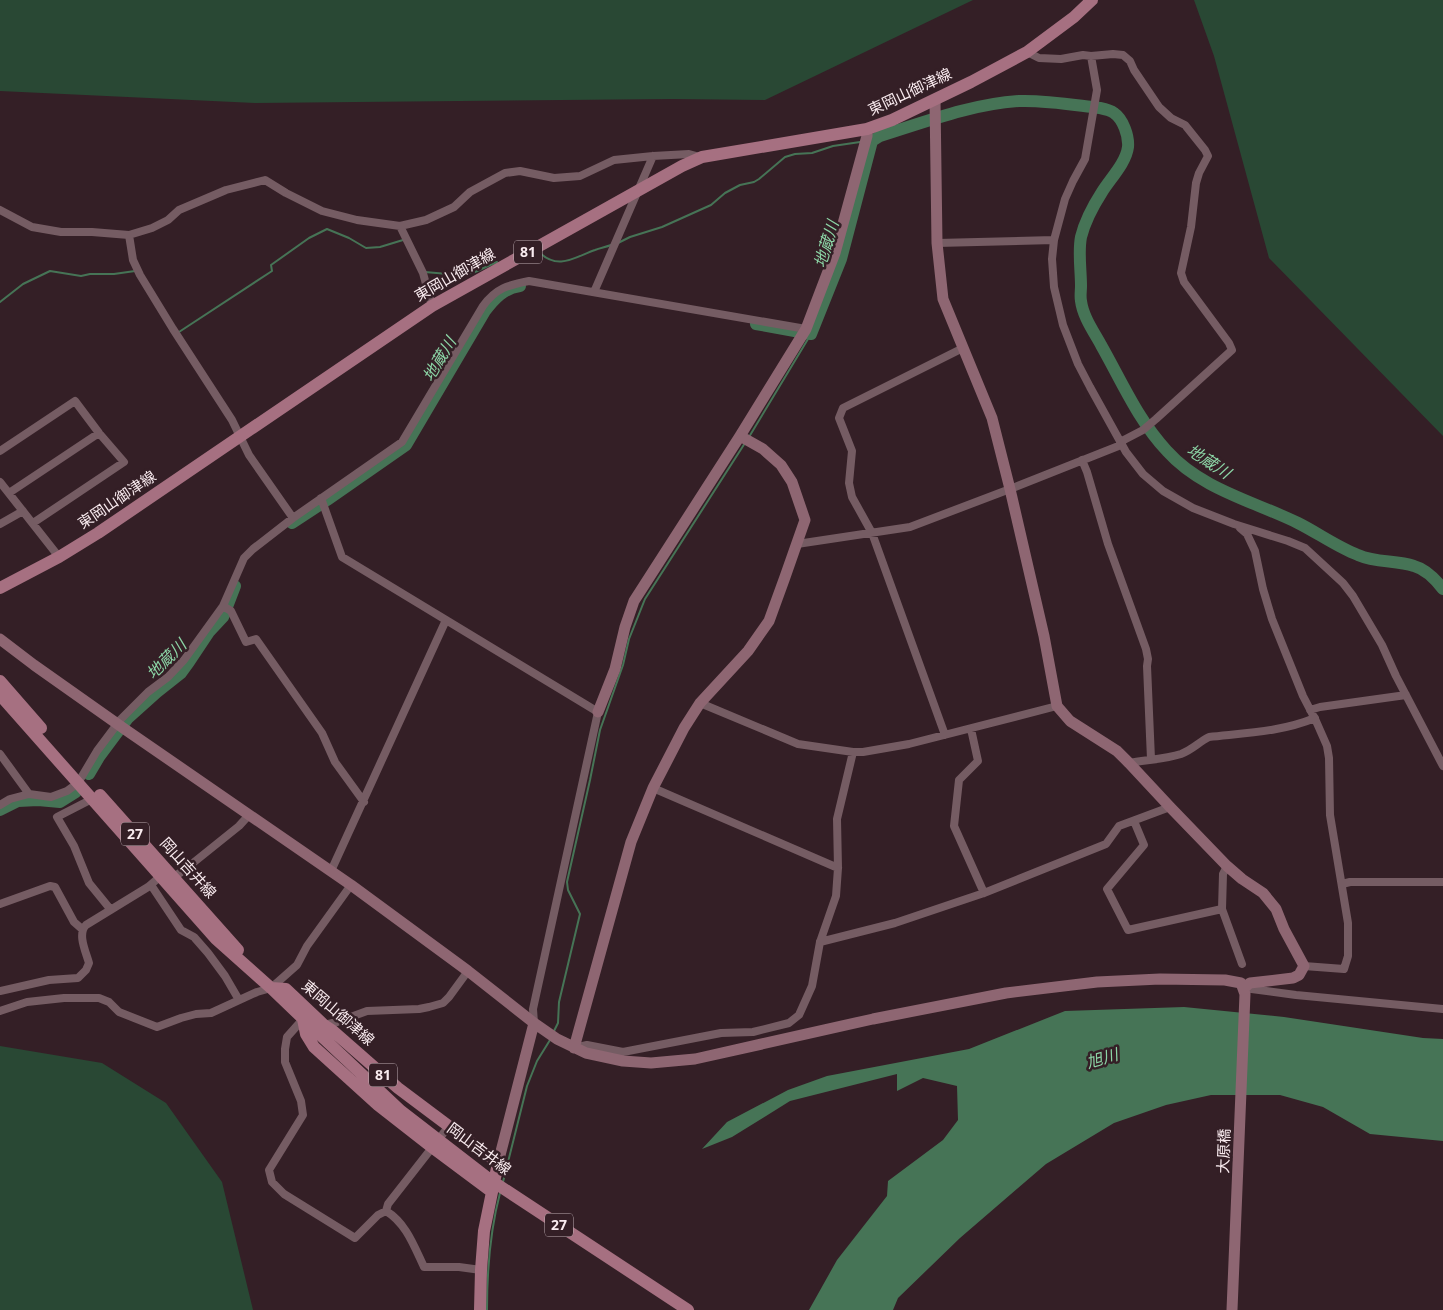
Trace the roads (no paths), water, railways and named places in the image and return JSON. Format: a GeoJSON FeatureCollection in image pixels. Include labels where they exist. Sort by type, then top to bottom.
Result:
{"type":"FeatureCollection","features":[{"type":"Feature","properties":{"kind":"main road","name":"東岡山御津線"},"geometry":{"type":"LineString","coordinates":[[0,588],[59,558],[432,306],[682,166],[702,158],[867,129],[892,120],[1027,52],[1074,17],[1092,0]]}},
{"type":"Feature","properties":{"kind":"main road","name":"岡山吉井線"},"geometry":{"type":"LineString","coordinates":[[0,681],[163,878]]}},
{"type":"Feature","properties":{"kind":"main road","name":"岡山吉井線"},"geometry":{"type":"LineString","coordinates":[[0,695],[80,779],[92,799],[216,939],[303,1019],[321,1029],[433,1141],[688,1310]]}},
{"type":"Feature","properties":{"kind":"main road","name":"東岡山御津線"},"geometry":{"type":"LineString","coordinates":[[271,988],[286,989],[321,1029],[333,1031],[398,1088],[498,1163]]}},
{"type":"Feature","properties":{"kind":"main road","name":"東岡山御津線"},"geometry":{"type":"LineString","coordinates":[[303,1019],[306,1034],[314,1047],[378,1104],[433,1141],[492,1192]]}},
{"type":"Feature","properties":{"kind":"main road"},"geometry":{"type":"LineString","coordinates":[[480,1310],[484,1231],[498,1163]]}},
{"type":"Feature","properties":{"kind":"street"},"geometry":{"type":"LineString","coordinates":[[797,544],[910,527],[1121,444],[1143,430],[1232,350],[1229,343],[1184,282],[1181,273],[1191,227],[1196,183],[1208,156],[1205,150],[1185,125],[1171,118],[1160,107],[1134,70],[1130,61],[1123,55],[1083,55],[1061,59],[1039,58],[1027,52]]}},
{"type":"Feature","properties":{"kind":"street"},"geometry":{"type":"LineString","coordinates":[[1090,56],[1097,90],[1085,159],[1065,199],[1054,240],[1052,259],[1054,287],[1063,325],[1078,364],[1121,444],[1144,474],[1163,491],[1193,508],[1304,548],[1344,583],[1382,645],[1443,766]]}},
{"type":"Feature","properties":{"kind":"street"},"geometry":{"type":"LineString","coordinates":[[935,100],[937,243],[943,299],[992,418],[1044,636],[1057,706],[1070,721],[1117,751],[1227,866],[1263,893],[1276,909],[1284,929],[1304,966]]}},
{"type":"Feature","properties":{"kind":"street"},"geometry":{"type":"LineString","coordinates":[[498,1163],[537,1025],[532,1009],[598,712],[615,669],[625,627],[634,602],[806,329],[835,253],[867,136],[867,129]]}},
{"type":"Feature","properties":{"kind":"street"},"geometry":{"type":"LineString","coordinates":[[0,210],[32,227],[61,232],[130,235],[152,228],[168,220],[179,210],[226,190],[265,180],[322,211],[357,220],[400,226],[426,220],[454,208],[470,192],[505,172],[520,171],[554,178],[580,176],[614,160],[689,154],[702,158]]}},
{"type":"Feature","properties":{"kind":"street"},"geometry":{"type":"LineString","coordinates":[[594,292],[652,156]]}},
{"type":"Feature","properties":{"kind":"street"},"geometry":{"type":"LineString","coordinates":[[400,226],[423,272],[432,306]]}},
{"type":"Feature","properties":{"kind":"street"},"geometry":{"type":"LineString","coordinates":[[130,235],[133,260],[140,275],[172,329],[232,420],[249,455],[293,518]]}},
{"type":"Feature","properties":{"kind":"street"},"geometry":{"type":"LineString","coordinates":[[937,243],[1054,240]]}},
{"type":"Feature","properties":{"kind":"street"},"geometry":{"type":"LineString","coordinates":[[0,805],[10,799],[29,794],[51,797],[67,790],[80,779],[97,751],[122,727],[148,692],[168,677],[184,660],[223,606],[244,558],[293,518],[402,442],[483,306],[492,295],[514,284],[530,281],[806,329]]}},
{"type":"Feature","properties":{"kind":"street"},"geometry":{"type":"LineString","coordinates":[[945,735],[872,534],[852,497],[849,483],[852,451],[838,418],[843,408],[964,348]]}},
{"type":"Feature","properties":{"kind":"street"},"geometry":{"type":"LineString","coordinates":[[0,451],[76,402],[124,462],[32,523]]}},
{"type":"Feature","properties":{"kind":"street"},"geometry":{"type":"LineString","coordinates":[[8,493],[99,433]]}},
{"type":"Feature","properties":{"kind":"street"},"geometry":{"type":"LineString","coordinates":[[574,1048],[631,842],[652,788],[684,728],[700,703],[748,651],[769,621],[804,520],[792,482],[781,465],[763,449],[740,436]]}},
{"type":"Feature","properties":{"kind":"street"},"geometry":{"type":"LineString","coordinates":[[1082,460],[1108,544],[1146,649],[1148,659],[1151,759]]}},
{"type":"Feature","properties":{"kind":"street"},"geometry":{"type":"LineString","coordinates":[[0,482],[59,558]]}},
{"type":"Feature","properties":{"kind":"street"},"geometry":{"type":"LineString","coordinates":[[321,498],[342,557],[598,712]]}},
{"type":"Feature","properties":{"kind":"street"},"geometry":{"type":"LineString","coordinates":[[0,524],[23,511]]}},
{"type":"Feature","properties":{"kind":"street"},"geometry":{"type":"LineString","coordinates":[[1234,524],[1247,534],[1255,551],[1272,619],[1328,752],[1330,815],[1348,923],[1348,956],[1344,969],[1304,966]]}},
{"type":"Feature","properties":{"kind":"street"},"geometry":{"type":"LineString","coordinates":[[223,606],[231,611],[246,642],[256,639],[322,733],[335,762],[364,802]]}},
{"type":"Feature","properties":{"kind":"street"},"geometry":{"type":"LineString","coordinates":[[331,871],[446,620]]}},
{"type":"Feature","properties":{"kind":"street"},"geometry":{"type":"LineString","coordinates":[[0,639],[122,727],[351,885],[468,971],[537,1025],[557,1039],[586,1053],[623,1061],[651,1063],[695,1059],[873,1019],[1006,993],[1097,982],[1160,979],[1226,980],[1241,984],[1244,991]]}},
{"type":"Feature","properties":{"kind":"street"},"geometry":{"type":"LineString","coordinates":[[1310,710],[1406,695]]}},
{"type":"Feature","properties":{"kind":"street"},"geometry":{"type":"LineString","coordinates":[[700,703],[798,744],[853,752],[909,744],[1057,706]]}},
{"type":"Feature","properties":{"kind":"street"},"geometry":{"type":"LineString","coordinates":[[1129,763],[1181,754],[1209,737],[1276,730],[1314,718]]}},
{"type":"Feature","properties":{"kind":"street"},"geometry":{"type":"LineString","coordinates":[[971,729],[978,760],[959,780],[954,826],[984,893]]}},
{"type":"Feature","properties":{"kind":"street"},"geometry":{"type":"LineString","coordinates":[[574,1048],[587,1045],[623,1052],[720,1033],[753,1032],[788,1023],[799,1015],[812,986],[820,942],[836,896],[838,868],[837,819],[853,752]]}},
{"type":"Feature","properties":{"kind":"street"},"geometry":{"type":"LineString","coordinates":[[0,754],[29,794]]}},
{"type":"Feature","properties":{"kind":"street"},"geometry":{"type":"LineString","coordinates":[[652,788],[838,868]]}},
{"type":"Feature","properties":{"kind":"street"},"geometry":{"type":"LineString","coordinates":[[92,799],[57,817],[74,846],[89,883],[111,910]]}},
{"type":"Feature","properties":{"kind":"street"},"geometry":{"type":"LineString","coordinates":[[820,942],[895,923],[984,893],[1106,844],[1120,826],[1170,808]]}},
{"type":"Feature","properties":{"kind":"street"},"geometry":{"type":"LineString","coordinates":[[0,991],[49,980],[78,978],[86,970],[89,963],[81,935],[82,929],[86,925],[163,878],[239,826],[249,815]]}},
{"type":"Feature","properties":{"kind":"street"},"geometry":{"type":"LineString","coordinates":[[1134,821],[1144,845],[1107,889],[1128,930],[1222,909]]}},
{"type":"Feature","properties":{"kind":"street"},"geometry":{"type":"LineString","coordinates":[[1227,866],[1223,874],[1222,909],[1242,964]]}},
{"type":"Feature","properties":{"kind":"street"},"geometry":{"type":"LineString","coordinates":[[163,878],[181,930],[194,937],[208,953],[225,976],[239,1000]]}},
{"type":"Feature","properties":{"kind":"street"},"geometry":{"type":"LineString","coordinates":[[1342,884],[1350,882],[1443,882]]}},
{"type":"Feature","properties":{"kind":"street"},"geometry":{"type":"LineString","coordinates":[[0,1011],[27,1002],[64,998],[99,998],[109,1002],[119,1012],[156,1028],[196,1014],[211,1014],[257,992],[271,988],[297,965],[307,946],[351,885]]}},
{"type":"Feature","properties":{"kind":"street"},"geometry":{"type":"LineString","coordinates":[[0,904],[50,886],[55,888],[74,922],[82,929]]}},
{"type":"Feature","properties":{"kind":"street"},"geometry":{"type":"LineString","coordinates":[[1244,991],[1250,983],[1292,978],[1299,975],[1304,966]]}},
{"type":"Feature","properties":{"kind":"street"},"geometry":{"type":"LineString","coordinates":[[321,1029],[367,1011],[429,1008],[442,1003],[449,998],[468,971]]}},
{"type":"Feature","properties":{"kind":"street"},"geometry":{"type":"LineString","coordinates":[[1244,991],[1443,1010]]}},
{"type":"Feature","properties":{"kind":"street","name":"大原橋"},"geometry":{"type":"LineString","coordinates":[[1232,1310],[1244,991]]}},
{"type":"Feature","properties":{"kind":"street"},"geometry":{"type":"LineString","coordinates":[[303,1019],[288,1037],[284,1049],[285,1062],[301,1101],[302,1116],[269,1170],[272,1182],[284,1194],[355,1238],[378,1215],[386,1211],[388,1204],[433,1141],[448,1126]]}},
{"type":"Feature","properties":{"kind":"street"},"geometry":{"type":"LineString","coordinates":[[386,1211],[394,1216],[410,1237],[424,1267],[459,1267],[481,1270]]}},
{"type":"Feature","properties":{"kind":"water","name":"旭川"},"geometry":{"type":"Polygon","coordinates":[[[1184,1007],[1284,1017],[1423,1038],[1443,1039],[1443,1141],[1370,1134],[1323,1107],[1280,1095],[1211,1095],[1166,1105],[1114,1123],[1046,1164],[960,1238],[898,1298],[893,1310],[809,1310],[837,1260],[887,1196],[888,1181],[943,1140],[958,1120],[957,1086],[923,1078],[897,1091],[897,1074],[790,1101],[732,1137],[702,1149],[727,1122],[788,1090],[827,1076],[969,1049],[1065,1011],[1184,1007]]]}},
{"type":"Feature","properties":{"kind":"waterway","name":"地蔵川"},"geometry":{"type":"LineString","coordinates":[[756,324],[811,334],[841,259],[872,141],[880,136],[949,114],[1001,103],[1039,101],[1109,110],[1123,123],[1128,138],[1128,147],[1127,153],[1117,171],[1095,203],[1081,237],[1081,299],[1089,324],[1147,427],[1167,451],[1181,464],[1212,485],[1298,523],[1365,558],[1418,567],[1430,575],[1443,589]]}},
{"type":"Feature","properties":{"kind":"waterway"},"geometry":{"type":"LineString","coordinates":[[618,243],[630,237],[662,227],[711,205],[725,193],[740,185],[759,179],[785,157],[860,142]]}},
{"type":"Feature","properties":{"kind":"waterway"},"geometry":{"type":"LineString","coordinates":[[179,332],[272,271],[271,265],[309,238],[327,229],[349,238],[366,248],[380,247],[403,240]]}},
{"type":"Feature","properties":{"kind":"waterway"},"geometry":{"type":"LineString","coordinates":[[539,252],[546,258],[560,262],[574,259],[611,245]]}},
{"type":"Feature","properties":{"kind":"waterway"},"geometry":{"type":"LineString","coordinates":[[425,272],[459,275],[475,272],[497,262]]}},
{"type":"Feature","properties":{"kind":"waterway"},"geometry":{"type":"LineString","coordinates":[[0,302],[23,284],[50,271],[81,276],[135,271]]}},
{"type":"Feature","properties":{"kind":"waterway","name":"地蔵川"},"geometry":{"type":"LineString","coordinates":[[292,523],[406,445],[485,311],[500,295],[509,289],[520,286]]}},
{"type":"Feature","properties":{"kind":"waterway"},"geometry":{"type":"LineString","coordinates":[[749,437],[811,334]]}},
{"type":"Feature","properties":{"kind":"waterway"},"geometry":{"type":"LineString","coordinates":[[554,1031],[558,1023],[559,1002],[580,914],[568,890],[567,882],[600,730],[623,665],[629,639],[645,599],[745,443]]}},
{"type":"Feature","properties":{"kind":"waterway","name":"地蔵川"},"geometry":{"type":"LineString","coordinates":[[89,774],[99,757],[128,718],[181,673],[209,632],[223,617],[235,586]]}},
{"type":"Feature","properties":{"kind":"waterway","name":"地蔵川"},"geometry":{"type":"LineString","coordinates":[[0,810],[18,801],[60,802],[76,792]]}},
{"type":"Feature","properties":{"kind":"waterway"},"geometry":{"type":"LineString","coordinates":[[503,1182],[527,1086],[537,1061],[550,1040]]}},
{"type":"Feature","properties":{"kind":"waterway"},"geometry":{"type":"LineString","coordinates":[[487,1310],[490,1251],[500,1193]]}}]}
